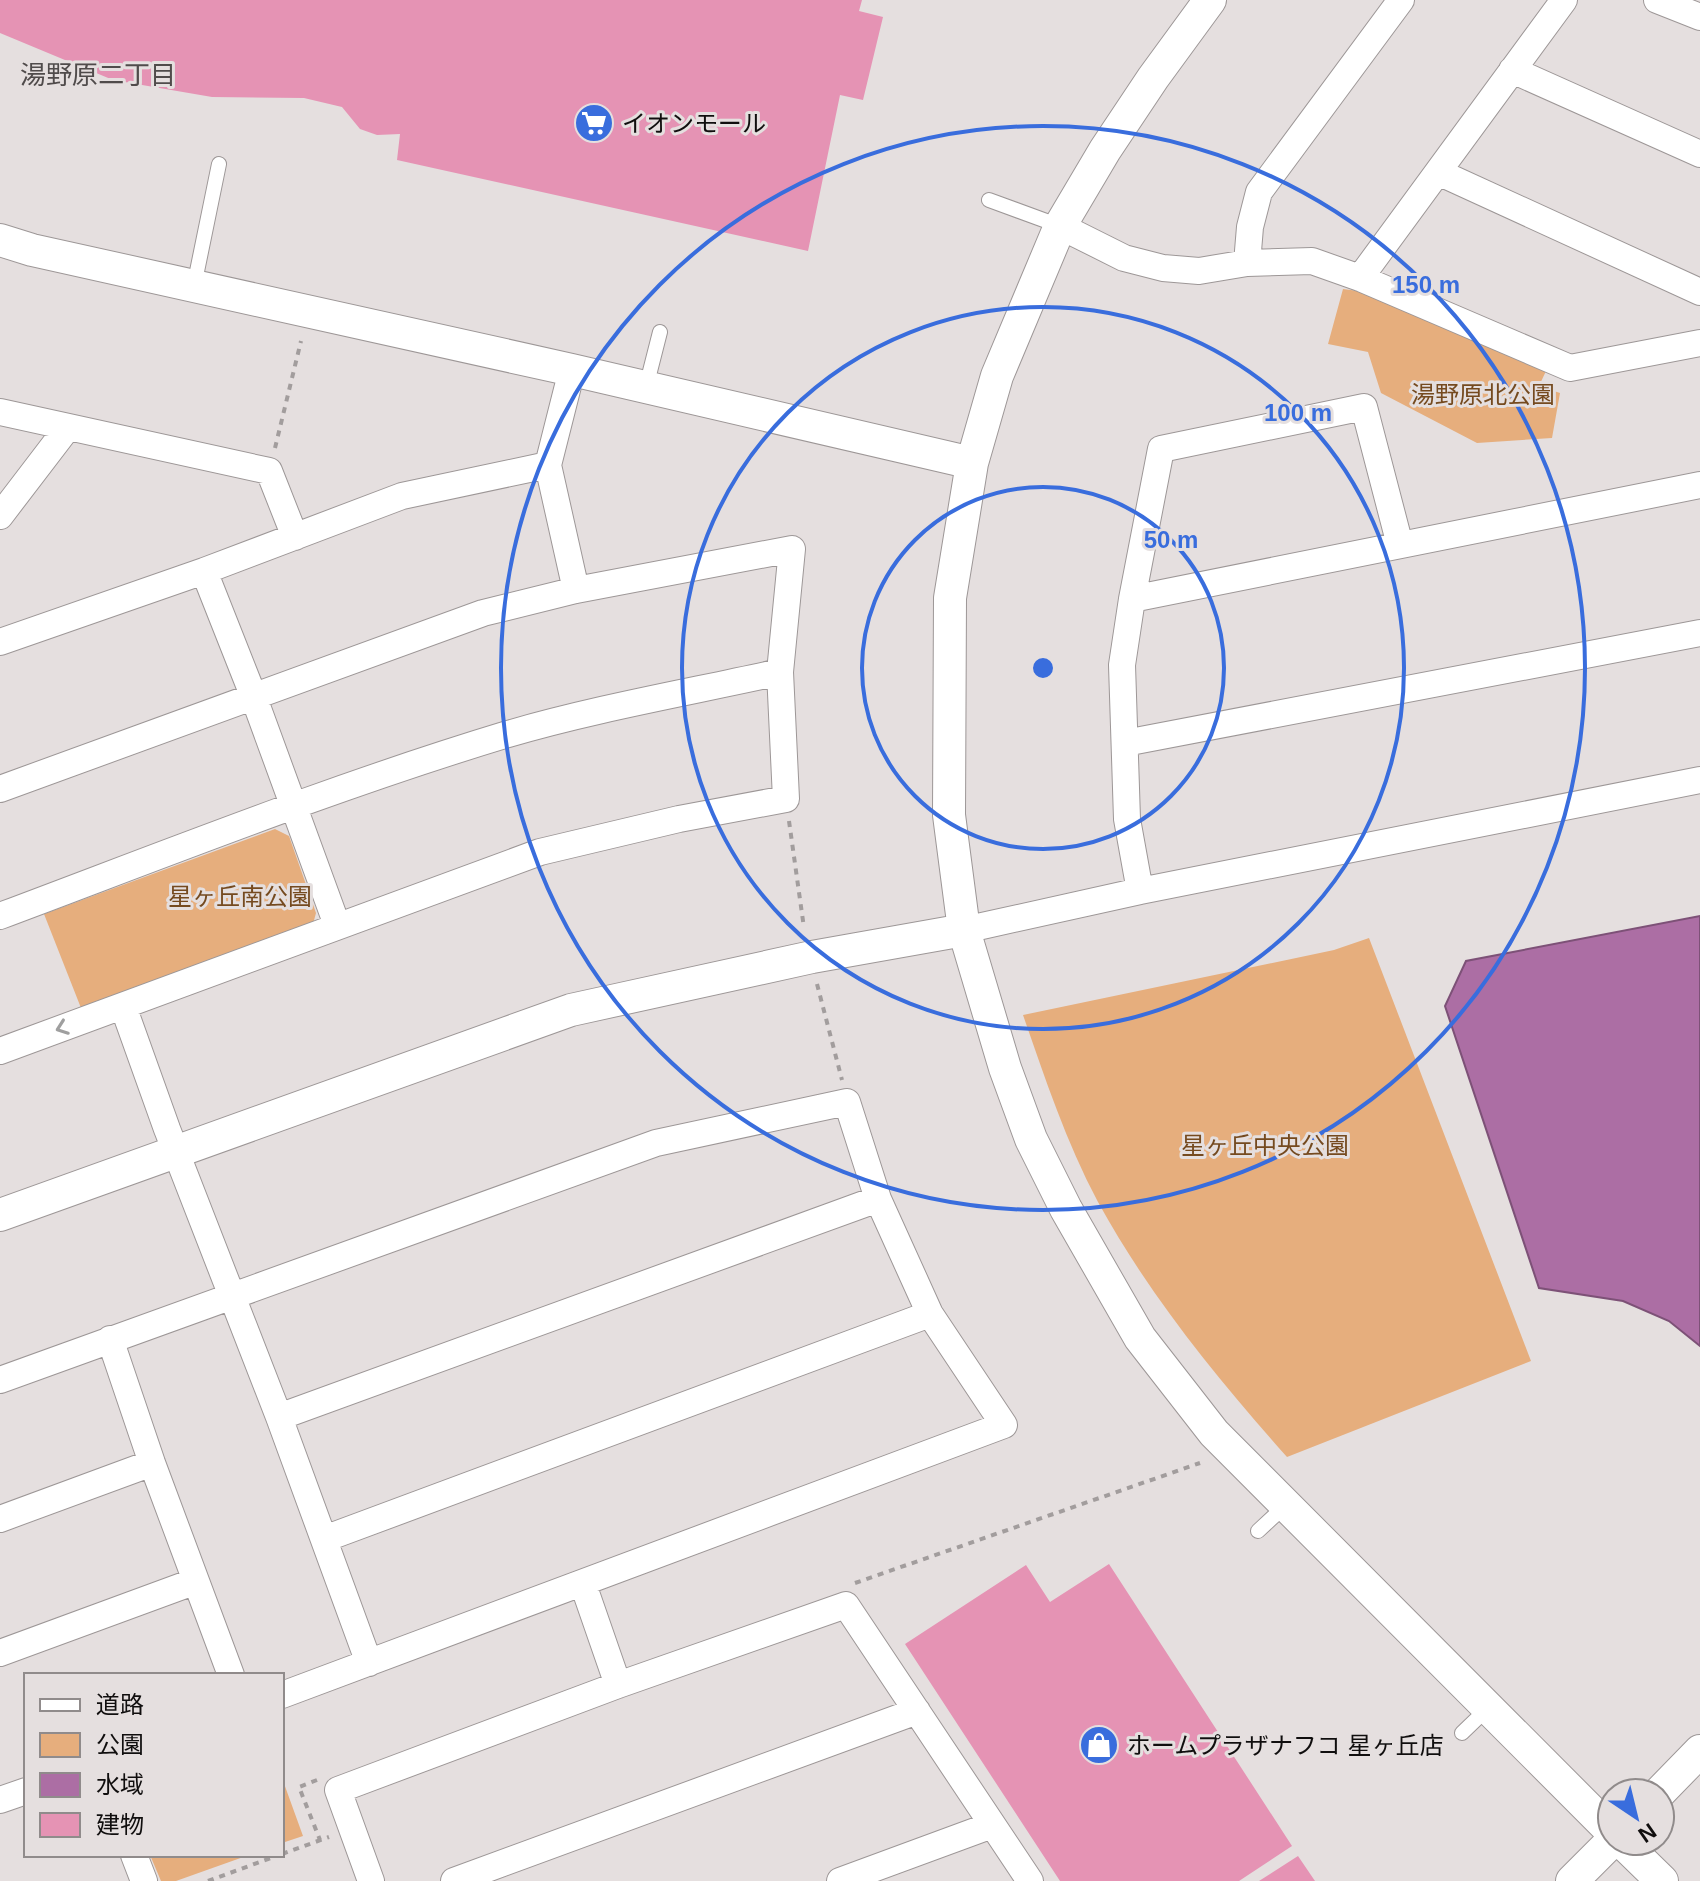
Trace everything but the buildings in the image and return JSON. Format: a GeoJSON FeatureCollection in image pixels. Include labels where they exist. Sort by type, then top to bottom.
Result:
{"type":"FeatureCollection","features":[{"type":"Feature","properties":{"kind":"street"},"geometry":{"type":"LineString","coordinates":[[1210,0],[1145,90],[1060,226],[997,376],[972,463],[950,598],[949,815],[964,930],[1005,1068],[1031,1139],[1066,1209],[1140,1338],[1214,1433],[1596,1816]]}},
{"type":"Feature","properties":{"kind":"street"},"geometry":{"type":"LineString","coordinates":[[1247,263],[1250,227],[1259,192],[1401,0]]}},
{"type":"Feature","properties":{"kind":"street"},"geometry":{"type":"LineString","coordinates":[[1360,278],[1564,0]]}},
{"type":"Feature","properties":{"kind":"street"},"geometry":{"type":"LineString","coordinates":[[1657,0],[1700,17]]}},
{"type":"Feature","properties":{"kind":"street"},"geometry":{"type":"LineString","coordinates":[[1512,70],[1700,154]]}},
{"type":"Feature","properties":{"kind":"street"},"geometry":{"type":"LineString","coordinates":[[1438,172],[1700,292]]}},
{"type":"Feature","properties":{"kind":"street"},"geometry":{"type":"LineString","coordinates":[[1060,226],[1124,258],[1163,268],[1199,271],[1247,263],[1312,261],[1360,278],[1570,368],[1700,343]]}},
{"type":"Feature","properties":{"kind":"street"},"geometry":{"type":"LineString","coordinates":[[0,240],[32,250],[972,463]]}},
{"type":"Feature","properties":{"kind":"street"},"geometry":{"type":"LineString","coordinates":[[572,370],[548,465],[576,590]]}},
{"type":"Feature","properties":{"kind":"street"},"geometry":{"type":"LineString","coordinates":[[1140,891],[1127,819],[1122,665],[1161,449],[1364,407],[1400,545]]}},
{"type":"Feature","properties":{"kind":"street"},"geometry":{"type":"LineString","coordinates":[[0,412],[269,471],[295,537]]}},
{"type":"Feature","properties":{"kind":"street"},"geometry":{"type":"LineString","coordinates":[[0,516],[68,427]]}},
{"type":"Feature","properties":{"kind":"street"},"geometry":{"type":"LineString","coordinates":[[0,642],[204,571],[402,496],[548,465]]}},
{"type":"Feature","properties":{"kind":"street"},"geometry":{"type":"LineString","coordinates":[[1132,599],[1700,485]]}},
{"type":"Feature","properties":{"kind":"street"},"geometry":{"type":"LineString","coordinates":[[0,789],[483,613],[576,590],[792,549],[780,672],[786,799],[679,819],[540,852],[0,1051]]}},
{"type":"Feature","properties":{"kind":"street"},"geometry":{"type":"LineString","coordinates":[[204,571],[337,925]]}},
{"type":"Feature","properties":{"kind":"street"},"geometry":{"type":"LineString","coordinates":[[1125,743],[1700,633]]}},
{"type":"Feature","properties":{"kind":"street"},"geometry":{"type":"LineString","coordinates":[[0,916],[294,806],[510,734],[780,672]]}},
{"type":"Feature","properties":{"kind":"street"},"geometry":{"type":"LineString","coordinates":[[0,1215],[571,1010],[812,957],[964,930],[1140,891],[1700,780]]}},
{"type":"Feature","properties":{"kind":"street"},"geometry":{"type":"LineString","coordinates":[[123,1006],[369,1663]]}},
{"type":"Feature","properties":{"kind":"street"},"geometry":{"type":"LineString","coordinates":[[0,1380],[656,1143],[847,1102],[878,1199],[930,1314],[1004,1425],[284,1694]]}},
{"type":"Feature","properties":{"kind":"street"},"geometry":{"type":"LineString","coordinates":[[279,1417],[878,1199]]}},
{"type":"Feature","properties":{"kind":"street"},"geometry":{"type":"LineString","coordinates":[[324,1539],[930,1314]]}},
{"type":"Feature","properties":{"kind":"street"},"geometry":{"type":"LineString","coordinates":[[110,1339],[152,1463],[230,1673]]}},
{"type":"Feature","properties":{"kind":"street"},"geometry":{"type":"LineString","coordinates":[[0,1519],[152,1463]]}},
{"type":"Feature","properties":{"kind":"street"},"geometry":{"type":"LineString","coordinates":[[0,1653],[196,1581]]}},
{"type":"Feature","properties":{"kind":"street"},"geometry":{"type":"LineString","coordinates":[[583,1584],[618,1685]]}},
{"type":"Feature","properties":{"kind":"street"},"geometry":{"type":"LineString","coordinates":[[371,1881],[338,1790],[618,1685],[846,1605],[1030,1881]]}},
{"type":"Feature","properties":{"kind":"street"},"geometry":{"type":"LineString","coordinates":[[454,1881],[917,1711]]}},
{"type":"Feature","properties":{"kind":"street"},"geometry":{"type":"LineString","coordinates":[[1675,1777],[1700,1751]]}},
{"type":"Feature","properties":{"kind":"street"},"geometry":{"type":"LineString","coordinates":[[0,1800],[24,1792]]}},
{"type":"Feature","properties":{"kind":"street"},"geometry":{"type":"LineString","coordinates":[[840,1881],[992,1825]]}},
{"type":"Feature","properties":{"kind":"street"},"geometry":{"type":"LineString","coordinates":[[135,1857],[144,1881]]}},
{"type":"Feature","properties":{"kind":"street"},"geometry":{"type":"LineString","coordinates":[[1572,1881],[1596,1857]]}},
{"type":"Feature","properties":{"kind":"street"},"geometry":{"type":"LineString","coordinates":[[1637,1857],[1662,1881]]}},
{"type":"Feature","properties":{"kind":"lane"},"geometry":{"type":"LineString","coordinates":[[194,286],[219,164]]}},
{"type":"Feature","properties":{"kind":"lane"},"geometry":{"type":"LineString","coordinates":[[989,200],[1060,226]]}},
{"type":"Feature","properties":{"kind":"lane"},"geometry":{"type":"LineString","coordinates":[[646,387],[660,332]]}},
{"type":"Feature","properties":{"kind":"lane"},"geometry":{"type":"LineString","coordinates":[[1258,1531],[1286,1505]]}},
{"type":"Feature","properties":{"kind":"lane"},"geometry":{"type":"LineString","coordinates":[[1462,1733],[1488,1708]]}},
{"type":"Feature","properties":{"kind":"path"},"geometry":{"type":"LineString","coordinates":[[269,471],[301,341]]}},
{"type":"Feature","properties":{"kind":"path"},"geometry":{"type":"LineString","coordinates":[[786,799],[804,928]]}},
{"type":"Feature","properties":{"kind":"path"},"geometry":{"type":"LineString","coordinates":[[816,978],[847,1102]]}},
{"type":"Feature","properties":{"kind":"path"},"geometry":{"type":"LineString","coordinates":[[284,1853],[352,1829]]}},
{"type":"Feature","properties":{"kind":"path"},"geometry":{"type":"LineString","coordinates":[[208,1881],[273,1857]]}},
{"type":"Feature","properties":{"kind":"green space","name":"湯野原北公園"},"geometry":{"type":"Polygon","coordinates":[[[1343,289],[1366,292],[1546,371],[1539,386],[1560,393],[1552,438],[1477,443],[1381,393],[1368,352],[1328,344],[1343,289]]]}},
{"type":"Feature","properties":{"kind":"green space","name":"星ヶ丘南公園"},"geometry":{"type":"Polygon","coordinates":[[[275,829],[289,836],[316,913],[313,924],[81,1008],[44,914],[275,829]]]}},
{"type":"Feature","properties":{"kind":"green space","name":"星ヶ丘中央公園"},"geometry":{"type":"Polygon","coordinates":[[[1369,938],[1531,1361],[1287,1457],[1185,1334],[1118,1236],[1076,1156],[1023,1015],[1334,950],[1369,938]]]}},
{"type":"Feature","properties":{"kind":"green space"},"geometry":{"type":"Polygon","coordinates":[[[284,1784],[303,1836],[284,1842],[284,1784]]]}},
{"type":"Feature","properties":{"kind":"green space"},"geometry":{"type":"Polygon","coordinates":[[[151,1857],[243,1857],[176,1881],[161,1881],[151,1857]]]}},
{"type":"Feature","properties":{"kind":"water"},"geometry":{"type":"Polygon","coordinates":[[[1700,916],[1700,1346],[1669,1321],[1623,1301],[1539,1288],[1445,1006],[1466,961],[1700,916]]]}},
{"type":"Feature","properties":{"kind":"place","name":"イオンモール"},"geometry":{"type":"Point","coordinates":[594,123]}},
{"type":"Feature","properties":{"kind":"place","name":"ホームプラザナフコ 星ヶ丘店"},"geometry":{"type":"Point","coordinates":[1099,1745]}},
{"type":"Feature","properties":{"kind":"district","name":"湯野原二丁目"},"geometry":{"type":"Point","coordinates":[98,75]}}]}
